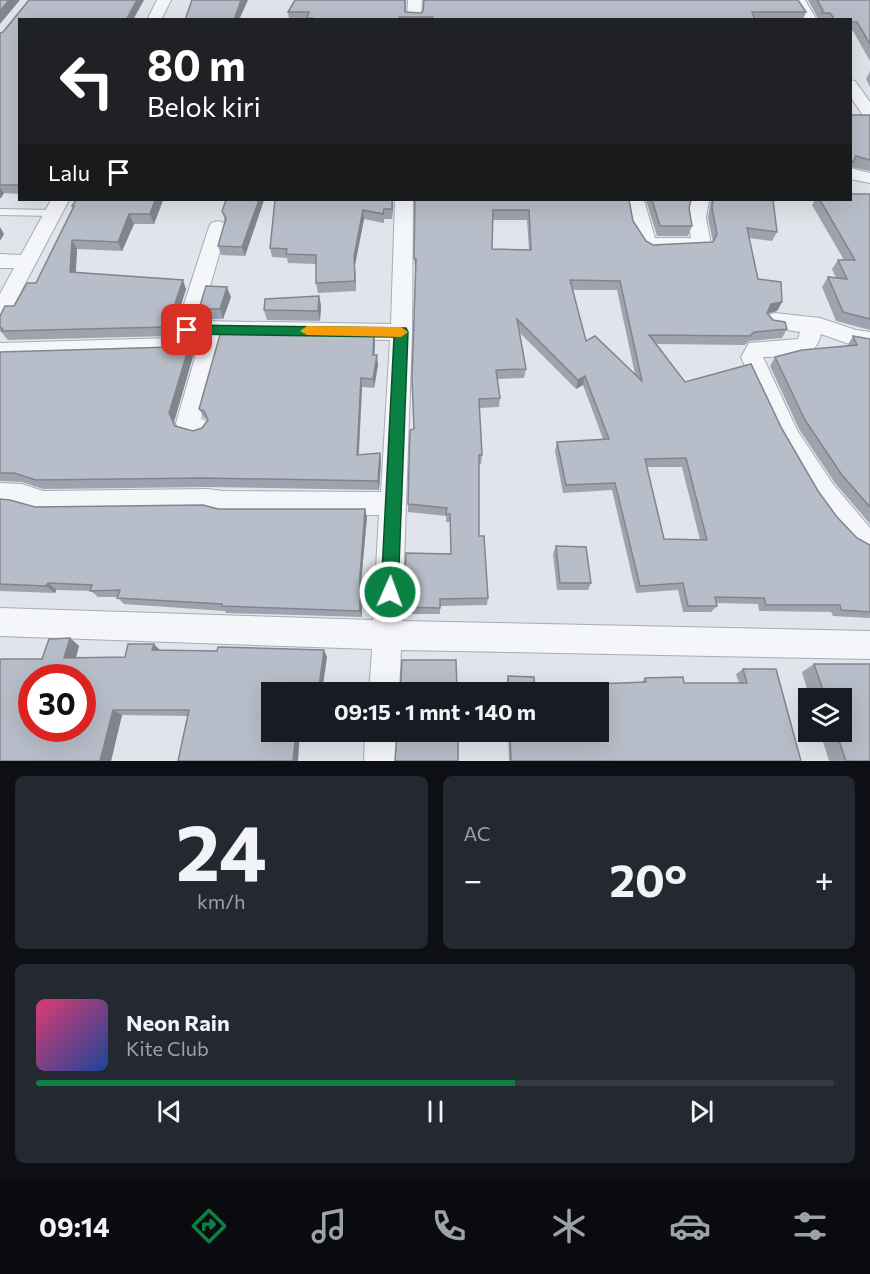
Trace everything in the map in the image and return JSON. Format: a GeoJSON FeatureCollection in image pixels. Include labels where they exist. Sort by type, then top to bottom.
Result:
{"type":"FeatureCollection","features":[{"type":"Feature","properties":{"kind":"street"},"geometry":{"type":"LineString","coordinates":[[155,18],[164,0]]}},
{"type":"Feature","properties":{"kind":"street"},"geometry":{"type":"LineString","coordinates":[[414,18],[416,0]]}},
{"type":"Feature","properties":{"kind":"street"},"geometry":{"type":"LineString","coordinates":[[798,0],[809,18]]}},
{"type":"Feature","properties":{"kind":"street"},"geometry":{"type":"LineString","coordinates":[[852,87],[870,114]]}},
{"type":"Feature","properties":{"kind":"street"},"geometry":{"type":"LineString","coordinates":[[852,174],[870,178]]}},
{"type":"Feature","properties":{"kind":"street"},"geometry":{"type":"LineString","coordinates":[[385,682],[401,332],[404,201]]}},
{"type":"Feature","properties":{"kind":"street"},"geometry":{"type":"LineString","coordinates":[[635,201],[648,244],[699,245],[702,241],[698,218],[700,201]]}},
{"type":"Feature","properties":{"kind":"street"},"geometry":{"type":"LineString","coordinates":[[0,313],[57,206]]}},
{"type":"Feature","properties":{"kind":"street"},"geometry":{"type":"LineString","coordinates":[[0,351],[182,344],[218,227]]}},
{"type":"Feature","properties":{"kind":"street"},"geometry":{"type":"LineString","coordinates":[[0,261],[27,262]]}},
{"type":"Feature","properties":{"kind":"street"},"geometry":{"type":"LineString","coordinates":[[775,321],[830,327],[859,340],[870,340]]}},
{"type":"Feature","properties":{"kind":"street"},"geometry":{"type":"LineString","coordinates":[[812,326],[808,344],[802,348],[757,349],[752,357],[788,436],[824,492],[855,532],[870,544]]}},
{"type":"Feature","properties":{"kind":"street"},"geometry":{"type":"LineString","coordinates":[[187,330],[401,332]]}},
{"type":"Feature","properties":{"kind":"street"},"geometry":{"type":"LineString","coordinates":[[198,428],[188,426],[188,423],[214,330]]}},
{"type":"Feature","properties":{"kind":"street"},"geometry":{"type":"LineString","coordinates":[[0,494],[22,495],[34,501],[43,502],[198,500],[222,503],[394,504]]}},
{"type":"Feature","properties":{"kind":"street"},"geometry":{"type":"LineString","coordinates":[[0,622],[388,636],[870,645]]}},
{"type":"Feature","properties":{"kind":"street"},"geometry":{"type":"LineString","coordinates":[[380,761],[381,742]]}},
{"type":"Feature","properties":{"kind":"lane"},"geometry":{"type":"LineString","coordinates":[[0,212],[57,206]]}},
{"type":"Feature","properties":{"kind":"building"},"geometry":{"type":"Polygon","coordinates":[[[0,0],[9,0],[0,11],[0,0]]]}},
{"type":"Feature","properties":{"kind":"building"},"geometry":{"type":"Polygon","coordinates":[[[29,0],[137,0],[127,18],[18,18],[18,185],[0,185],[0,33],[29,0]]]}},
{"type":"Feature","properties":{"kind":"building"},"geometry":{"type":"Polygon","coordinates":[[[192,0],[241,0],[235,18],[186,18],[192,0]]]}},
{"type":"Feature","properties":{"kind":"building"},"geometry":{"type":"Polygon","coordinates":[[[295,0],[405,0],[405,12],[421,13],[424,0],[798,0],[806,12],[752,12],[754,18],[307,18],[309,12],[288,12],[295,0]]]}},
{"type":"Feature","properties":{"kind":"building"},"geometry":{"type":"Polygon","coordinates":[[[817,0],[870,0],[870,44],[857,22],[852,22],[852,18],[834,18],[830,13],[822,13],[823,10],[817,0]]]}},
{"type":"Feature","properties":{"kind":"building"},"geometry":{"type":"Polygon","coordinates":[[[852,115],[870,115],[870,160],[856,156],[853,162],[852,115]]]}},
{"type":"Feature","properties":{"kind":"building"},"geometry":{"type":"Polygon","coordinates":[[[852,194],[870,194],[870,319],[843,312],[828,277],[847,279],[838,260],[855,260],[821,201],[852,201],[852,194]]]}},
{"type":"Feature","properties":{"kind":"building"},"geometry":{"type":"Polygon","coordinates":[[[75,201],[155,201],[150,214],[129,214],[118,242],[72,240],[70,272],[183,280],[167,327],[2,331],[0,316],[5,306],[14,306],[27,283],[36,283],[74,206],[72,206],[75,201]]]}},
{"type":"Feature","properties":{"kind":"building"},"geometry":{"type":"Polygon","coordinates":[[[226,201],[259,201],[242,247],[218,246],[226,218],[222,211],[226,201]]]}},
{"type":"Feature","properties":{"kind":"building"},"geometry":{"type":"Polygon","coordinates":[[[275,201],[392,201],[392,209],[384,209],[383,214],[363,210],[354,256],[355,281],[316,283],[316,255],[286,254],[287,249],[270,248],[275,201]]]}},
{"type":"Feature","properties":{"kind":"building"},"geometry":{"type":"Polygon","coordinates":[[[415,201],[629,201],[633,221],[646,241],[653,245],[713,242],[717,234],[713,201],[773,201],[777,232],[747,228],[758,279],[781,282],[782,302],[771,304],[767,313],[773,320],[785,322],[787,329],[754,332],[750,336],[649,335],[685,382],[751,364],[782,429],[818,491],[837,517],[857,538],[870,545],[870,612],[841,610],[840,605],[766,605],[764,598],[715,597],[717,606],[688,606],[683,583],[640,586],[615,483],[566,485],[557,442],[609,439],[585,376],[578,380],[517,319],[526,369],[496,370],[500,398],[479,399],[482,455],[479,455],[479,536],[484,536],[488,598],[440,599],[440,608],[404,607],[406,553],[451,554],[450,514],[446,514],[447,508],[408,504],[410,430],[414,429],[412,379],[416,259],[414,258],[415,201]],[[493,210],[492,249],[531,250],[529,210],[493,210]],[[570,280],[586,341],[595,336],[642,381],[620,281],[570,280]],[[686,458],[645,459],[664,539],[707,540],[686,458]]]}},
{"type":"Feature","properties":{"kind":"building"},"geometry":{"type":"Polygon","coordinates":[[[652,201],[691,201],[689,208],[692,226],[660,226],[652,201]]]}},
{"type":"Feature","properties":{"kind":"building"},"geometry":{"type":"Polygon","coordinates":[[[206,286],[227,287],[220,309],[199,309],[206,286]]]}},
{"type":"Feature","properties":{"kind":"building"},"geometry":{"type":"Polygon","coordinates":[[[319,296],[318,311],[264,310],[265,299],[319,296]]]}},
{"type":"Feature","properties":{"kind":"building"},"geometry":{"type":"Polygon","coordinates":[[[194,330],[169,413],[175,426],[193,431],[202,428],[208,420],[204,411],[199,409],[221,331],[374,332],[373,355],[377,355],[373,379],[361,378],[357,455],[380,453],[378,481],[203,478],[36,480],[14,473],[0,473],[0,352],[172,347],[186,343],[194,330]]]}},
{"type":"Feature","properties":{"kind":"building"},"geometry":{"type":"Polygon","coordinates":[[[853,336],[870,339],[870,507],[842,475],[805,420],[775,357],[802,350],[857,345],[853,336]]]}},
{"type":"Feature","properties":{"kind":"building"},"geometry":{"type":"Polygon","coordinates":[[[0,499],[35,507],[203,505],[218,509],[365,509],[360,611],[222,606],[222,604],[117,598],[120,590],[90,591],[92,585],[0,584],[0,499]]]}},
{"type":"Feature","properties":{"kind":"building"},"geometry":{"type":"Polygon","coordinates":[[[556,546],[586,547],[591,583],[560,583],[556,546]]]}},
{"type":"Feature","properties":{"kind":"building"},"geometry":{"type":"Polygon","coordinates":[[[70,638],[64,658],[125,657],[128,644],[154,644],[152,650],[217,651],[218,647],[324,650],[320,682],[261,682],[261,742],[295,742],[293,761],[178,761],[189,710],[113,710],[100,761],[0,761],[0,661],[1,659],[42,659],[49,639],[70,638]]]}},
{"type":"Feature","properties":{"kind":"building"},"geometry":{"type":"Polygon","coordinates":[[[402,660],[456,660],[457,682],[401,682],[402,660]]]}},
{"type":"Feature","properties":{"kind":"building"},"geometry":{"type":"Polygon","coordinates":[[[814,664],[870,664],[870,761],[846,761],[839,742],[852,742],[852,688],[822,688],[814,664]]]}},
{"type":"Feature","properties":{"kind":"building"},"geometry":{"type":"Polygon","coordinates":[[[743,669],[776,669],[801,761],[511,761],[510,742],[609,742],[609,683],[646,682],[645,678],[683,677],[684,683],[747,683],[743,669]]]}},
{"type":"Feature","properties":{"kind":"building"},"geometry":{"type":"Polygon","coordinates":[[[508,676],[534,677],[534,682],[508,682],[508,676]]]}},
{"type":"Feature","properties":{"kind":"building"},"geometry":{"type":"Polygon","coordinates":[[[396,742],[458,742],[458,761],[395,761],[396,742]]]}},
{"type":"Feature","properties":{"kind":"slow traffic"},"geometry":{"type":"LineString","coordinates":[[307,331],[401,332]]}},
{"type":"Feature","properties":{"kind":"route"},"geometry":{"type":"LineString","coordinates":[[187,330],[401,332],[390,592]]}}]}
